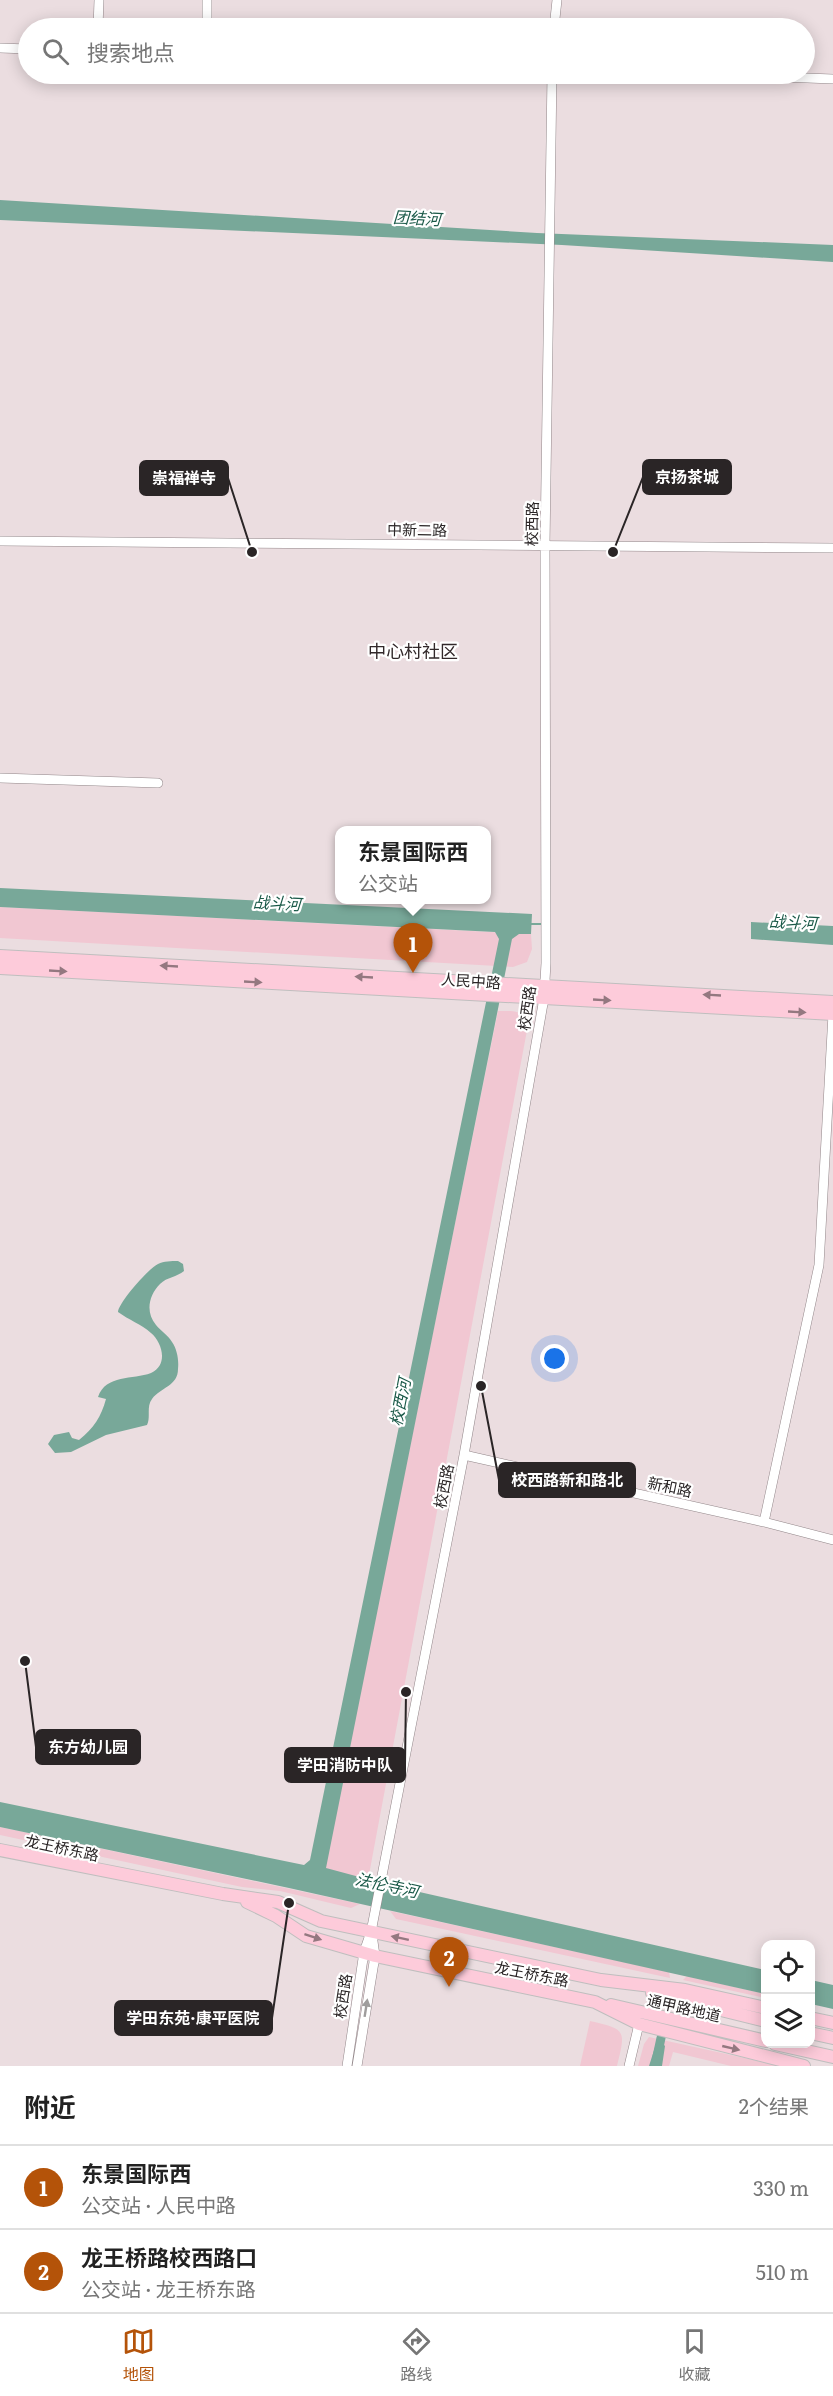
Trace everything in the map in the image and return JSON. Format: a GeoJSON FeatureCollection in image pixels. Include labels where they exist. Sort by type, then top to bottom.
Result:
{"type":"FeatureCollection","features":[{"type":"Feature","properties":{"kind":"main road","name":"人民中路"},"geometry":{"type":"LineString","coordinates":[[0,956],[484,990]]}},
{"type":"Feature","properties":{"kind":"main road","name":"人民中路"},"geometry":{"type":"LineString","coordinates":[[0,968],[505,991],[833,1002]]}},
{"type":"Feature","properties":{"kind":"main road","name":"人民中路"},"geometry":{"type":"LineString","coordinates":[[544,992],[833,1014]]}},
{"type":"Feature","properties":{"kind":"main road","name":"龙王桥东路"},"geometry":{"type":"LineString","coordinates":[[0,1850],[224,1894],[278,1902],[321,1921],[601,1980],[685,1990],[761,2007]]}},
{"type":"Feature","properties":{"kind":"main road","name":"龙王桥东路"},"geometry":{"type":"LineString","coordinates":[[224,1894],[254,1904],[306,1936],[369,1954],[595,2001],[639,2024],[804,2066]]}},
{"type":"Feature","properties":{"kind":"main road","name":"通甲路地道"},"geometry":{"type":"LineString","coordinates":[[601,1980],[761,2020]]}},
{"type":"Feature","properties":{"kind":"main road","name":"通甲路地道"},"geometry":{"type":"LineString","coordinates":[[595,2001],[761,2040]]}},
{"type":"Feature","properties":{"kind":"main road"},"geometry":{"type":"LineString","coordinates":[[815,2019],[833,2023]]}},
{"type":"Feature","properties":{"kind":"main road"},"geometry":{"type":"LineString","coordinates":[[815,2034],[833,2038]]}},
{"type":"Feature","properties":{"kind":"main road"},"geometry":{"type":"LineString","coordinates":[[796,2048],[833,2057]]}},
{"type":"Feature","properties":{"kind":"street"},"geometry":{"type":"LineString","coordinates":[[98,18],[99,0]]}},
{"type":"Feature","properties":{"kind":"street"},"geometry":{"type":"LineString","coordinates":[[207,0],[207,18]]}},
{"type":"Feature","properties":{"kind":"street"},"geometry":{"type":"LineString","coordinates":[[555,18],[557,0]]}},
{"type":"Feature","properties":{"kind":"street"},"geometry":{"type":"LineString","coordinates":[[0,48],[18,49]]}},
{"type":"Feature","properties":{"kind":"street"},"geometry":{"type":"LineString","coordinates":[[815,78],[833,79]]}},
{"type":"Feature","properties":{"kind":"street","name":"校西路"},"geometry":{"type":"LineString","coordinates":[[357,2066],[371,1932],[464,1455],[544,992],[546,935],[545,545],[552,84]]}},
{"type":"Feature","properties":{"kind":"street","name":"中新二路"},"geometry":{"type":"LineString","coordinates":[[0,541],[833,548]]}},
{"type":"Feature","properties":{"kind":"street"},"geometry":{"type":"LineString","coordinates":[[0,778],[158,783]]}},
{"type":"Feature","properties":{"kind":"street"},"geometry":{"type":"LineString","coordinates":[[764,1522],[819,1265],[833,1014]]}},
{"type":"Feature","properties":{"kind":"street","name":"新和路"},"geometry":{"type":"LineString","coordinates":[[464,1455],[764,1522],[833,1540]]}},
{"type":"Feature","properties":{"kind":"street","name":"校西路"},"geometry":{"type":"LineString","coordinates":[[347,2066],[369,1954]]}},
{"type":"Feature","properties":{"kind":"street"},"geometry":{"type":"LineString","coordinates":[[629,2066],[639,2024]]}},
{"type":"Feature","properties":{"kind":"shaded area"},"geometry":{"type":"Polygon","coordinates":[[[0,907],[531,934],[532,949],[527,962],[513,967],[0,938],[0,907]]]}},
{"type":"Feature","properties":{"kind":"shaded area"},"geometry":{"type":"Polygon","coordinates":[[[498,1011],[512,1011],[521,1014],[528,1025],[368,1880],[327,1870],[325,1866],[498,1011]]]}},
{"type":"Feature","properties":{"kind":"shaded area"},"geometry":{"type":"Polygon","coordinates":[[[0,1827],[360,1904],[351,1908],[280,1891],[242,1887],[0,1835],[0,1827]]]}},
{"type":"Feature","properties":{"kind":"shaded area"},"geometry":{"type":"Polygon","coordinates":[[[390,1911],[669,1972],[670,1978],[396,1919],[390,1911]]]}},
{"type":"Feature","properties":{"kind":"shaded area"},"geometry":{"type":"Polygon","coordinates":[[[687,1976],[761,1993],[761,1997],[683,1980],[687,1976]]]}},
{"type":"Feature","properties":{"kind":"shaded area"},"geometry":{"type":"Polygon","coordinates":[[[590,2021],[611,2026],[620,2033],[622,2045],[617,2066],[580,2066],[590,2021]]]}},
{"type":"Feature","properties":{"kind":"shaded area"},"geometry":{"type":"Polygon","coordinates":[[[649,2037],[781,2066],[731,2066],[673,2052],[669,2066],[638,2066],[644,2044],[649,2037]]]}},
{"type":"Feature","properties":{"kind":"water"},"geometry":{"type":"Polygon","coordinates":[[[0,200],[537,233],[833,245],[833,262],[562,245],[0,220],[0,200]]]}},
{"type":"Feature","properties":{"kind":"water"},"geometry":{"type":"Polygon","coordinates":[[[0,888],[532,914],[531,934],[519,934],[512,939],[326,1868],[393,1886],[761,1969],[761,1993],[289,1888],[0,1827],[0,1802],[304,1865],[310,1860],[499,939],[495,932],[0,907],[0,888]]]}},
{"type":"Feature","properties":{"kind":"water"},"geometry":{"type":"Polygon","coordinates":[[[751,922],[833,926],[833,945],[751,939],[751,922]]]}},
{"type":"Feature","properties":{"kind":"water"},"geometry":{"type":"Polygon","coordinates":[[[178,1261],[183,1264],[184,1271],[160,1284],[153,1293],[150,1304],[150,1315],[175,1348],[178,1362],[177,1375],[172,1383],[152,1399],[149,1405],[147,1425],[106,1435],[71,1452],[55,1453],[48,1444],[54,1435],[69,1432],[72,1438],[79,1440],[93,1426],[106,1399],[98,1397],[107,1385],[121,1379],[151,1373],[160,1365],[162,1353],[155,1337],[118,1312],[128,1294],[153,1267],[163,1262],[178,1261]]]}},
{"type":"Feature","properties":{"kind":"water"},"geometry":{"type":"Polygon","coordinates":[[[815,1981],[833,1985],[833,2009],[815,2005],[815,1981]]]}},
{"type":"Feature","properties":{"kind":"water"},"geometry":{"type":"Polygon","coordinates":[[[661,2042],[665,2046],[662,2066],[649,2066],[656,2044],[661,2042]]]}},
{"type":"Feature","properties":{"kind":"waterway","name":"战斗河"},"geometry":{"type":"LineString","coordinates":[[530,924],[542,924]]}},
{"type":"Feature","properties":{"kind":"waterway"},"geometry":{"type":"LineString","coordinates":[[655,2066],[661,2038]]}},
{"type":"Feature","properties":{"kind":"place","name":"崇福禅寺"},"geometry":{"type":"Point","coordinates":[252,552]}},
{"type":"Feature","properties":{"kind":"place","name":"京扬茶城"},"geometry":{"type":"Point","coordinates":[613,552]}},
{"type":"Feature","properties":{"kind":"place","name":"东景国际西"},"geometry":{"type":"Point","coordinates":[413,973]}},
{"type":"Feature","properties":{"kind":"place","name":"校西路新和路北"},"geometry":{"type":"Point","coordinates":[481,1386]}},
{"type":"Feature","properties":{"kind":"place","name":"东方幼儿园"},"geometry":{"type":"Point","coordinates":[25,1661]}},
{"type":"Feature","properties":{"kind":"place","name":"学田消防中队"},"geometry":{"type":"Point","coordinates":[406,1692]}},
{"type":"Feature","properties":{"kind":"place","name":"学田东苑·康平医院"},"geometry":{"type":"Point","coordinates":[289,1903]}},
{"type":"Feature","properties":{"kind":"place","name":"龙王桥路校西路口"},"geometry":{"type":"Point","coordinates":[449,1987]}},
{"type":"Feature","properties":{"kind":"district","name":"中心村社区"},"geometry":{"type":"Point","coordinates":[413,650]}},
{"type":"Feature","properties":{"kind":"water label","name":"团结河"},"geometry":{"type":"Point","coordinates":[417,217]}},
{"type":"Feature","properties":{"kind":"water label","name":"校西河"},"geometry":{"type":"Point","coordinates":[399,1402]}},
{"type":"Feature","properties":{"kind":"water label","name":"法伦寺河"},"geometry":{"type":"Point","coordinates":[387,1884]}}]}
